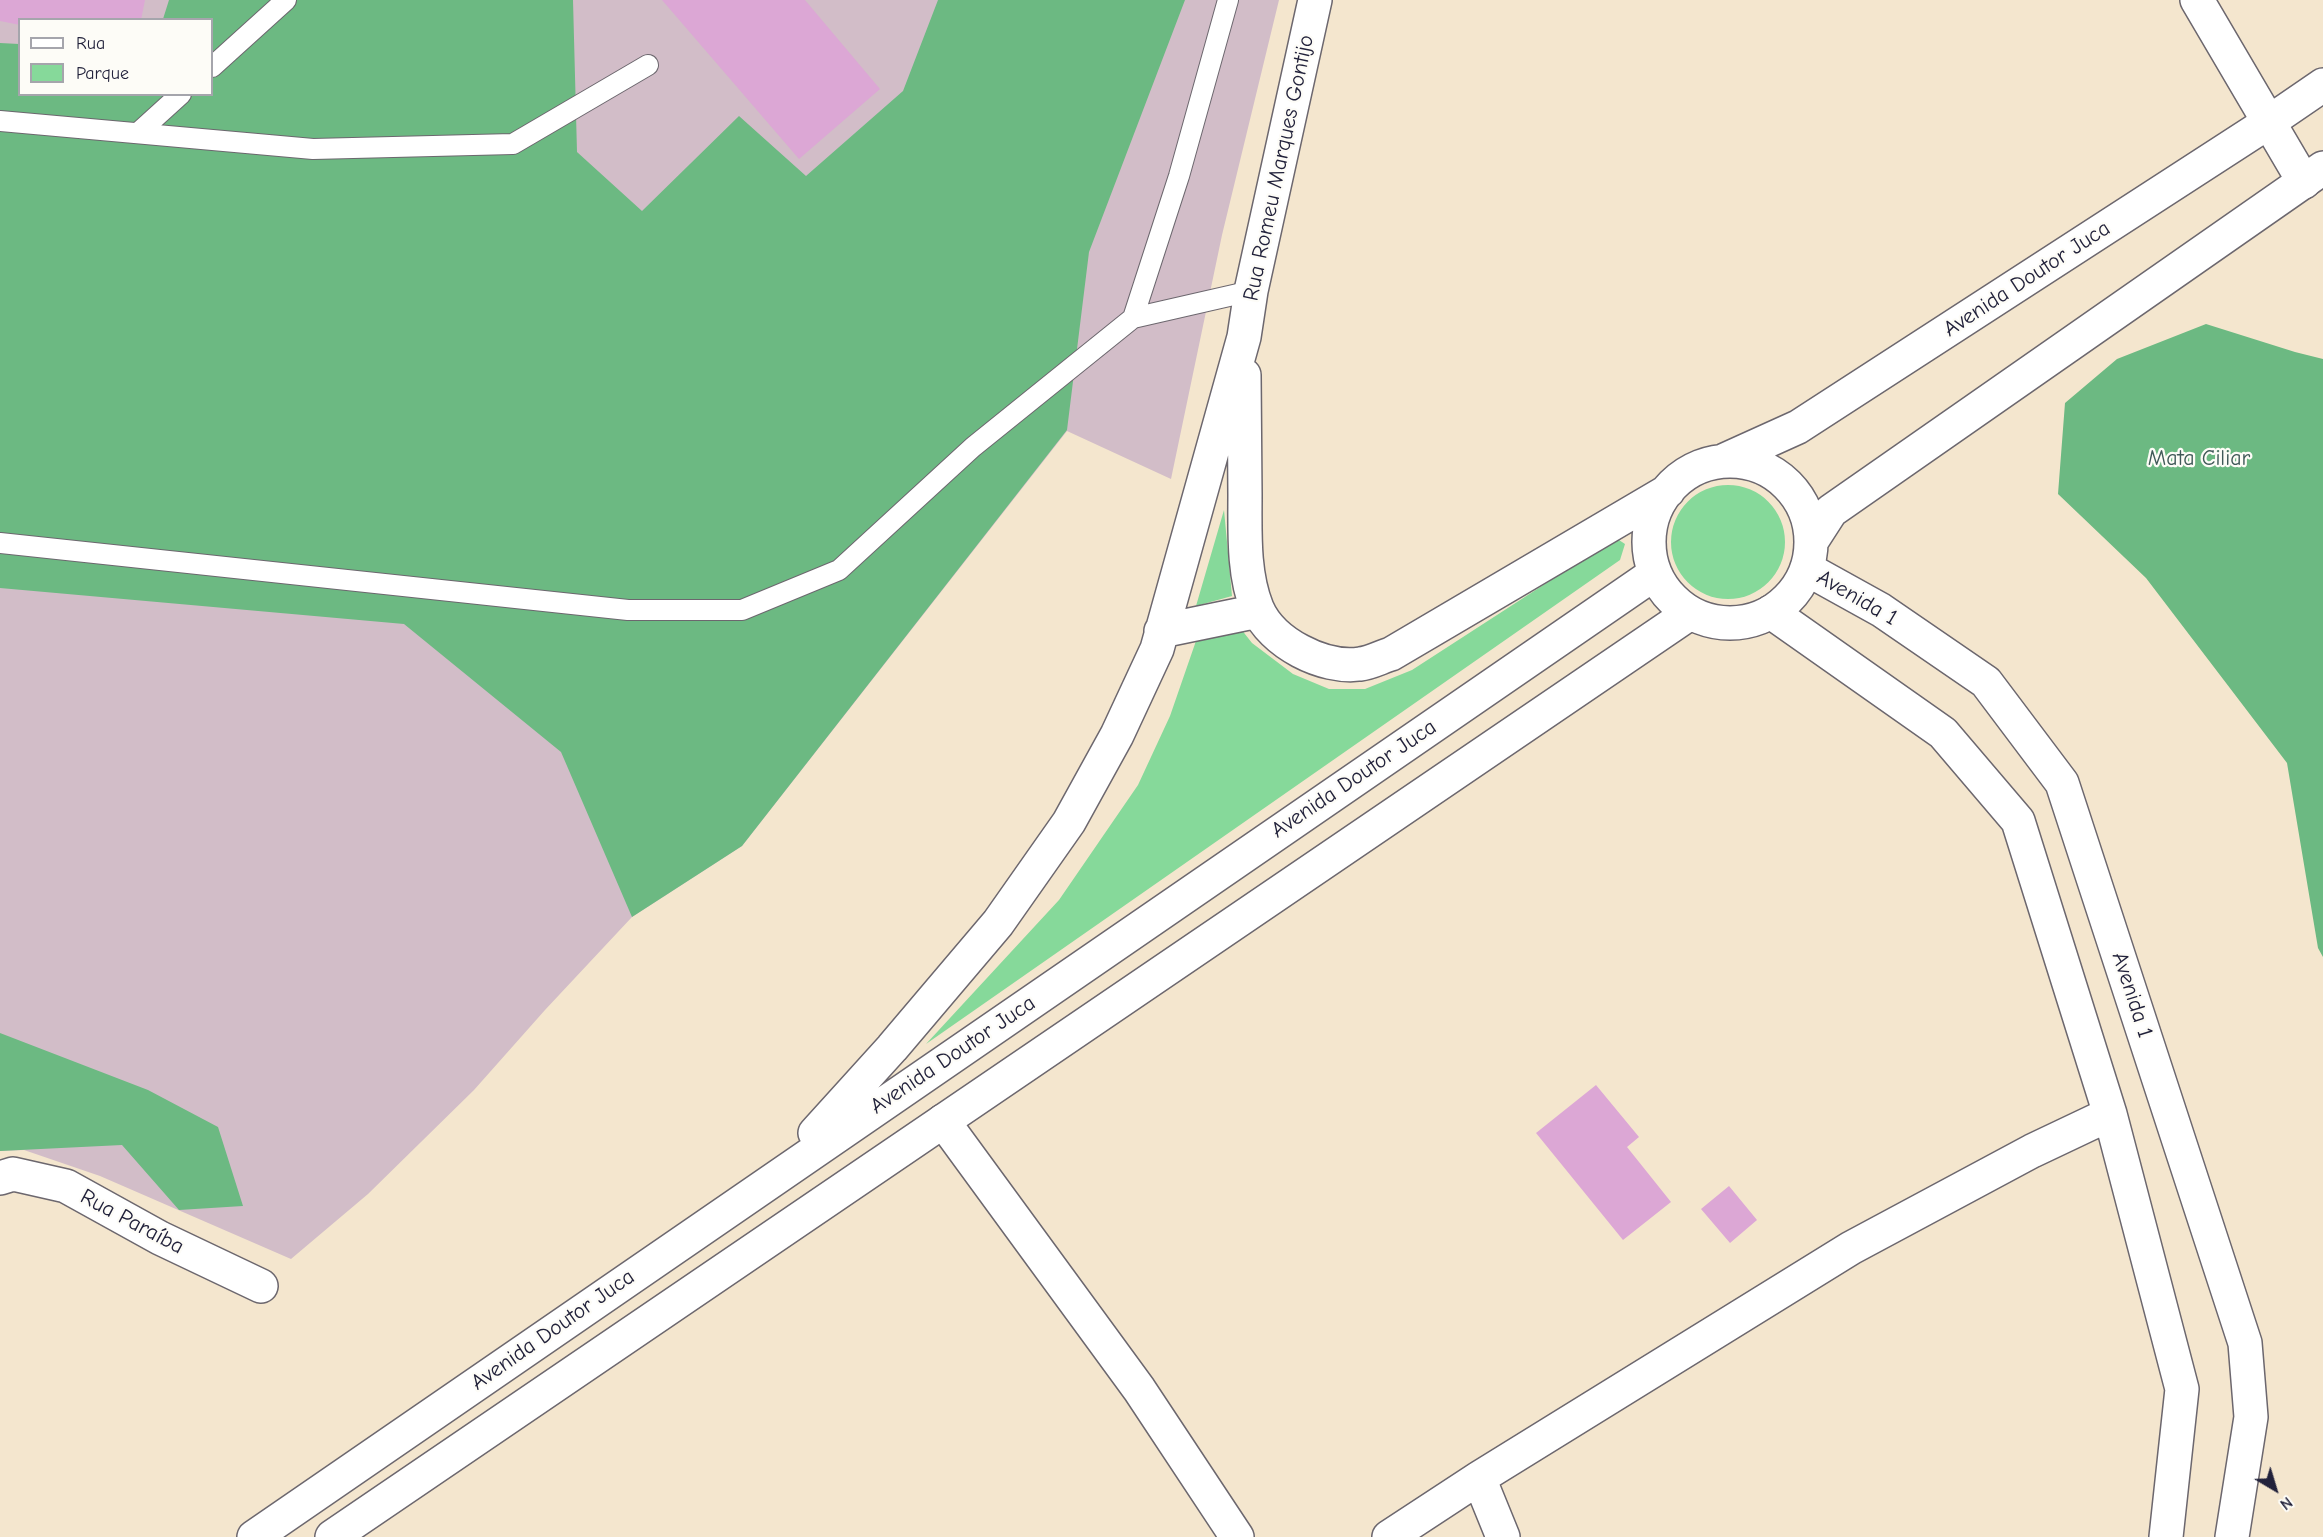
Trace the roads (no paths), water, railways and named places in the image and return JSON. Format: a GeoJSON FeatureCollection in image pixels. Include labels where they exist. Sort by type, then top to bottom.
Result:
{"type":"FeatureCollection","features":[{"type":"Feature","properties":{"kind":"street","name":"Rua Romeu Marques Gontijo"},"geometry":{"type":"LineString","coordinates":[[1244,337],[1251,291],[1316,0]]}},
{"type":"Feature","properties":{"kind":"street"},"geometry":{"type":"LineString","coordinates":[[1809,556],[1806,514],[1794,491],[1775,474],[1752,463],[1725,460],[1700,466],[1678,479],[1661,499],[1651,523],[1648,549],[1654,574],[1668,595],[1690,613],[1716,622],[1745,622],[1771,612],[1792,593],[1831,511],[2313,175],[2270,122],[2197,0]]}},
{"type":"Feature","properties":{"kind":"street","name":"Avenida Doutor Juca"},"geometry":{"type":"LineString","coordinates":[[1725,460],[1798,427],[2323,86]]}},
{"type":"Feature","properties":{"kind":"street"},"geometry":{"type":"LineString","coordinates":[[1244,337],[1245,538],[1250,588],[1258,611],[1269,627],[1293,648],[1325,662],[1360,664],[1391,654],[1668,491]]}},
{"type":"Feature","properties":{"kind":"street"},"geometry":{"type":"LineString","coordinates":[[770,1180],[838,1109],[998,923],[1069,822],[1117,735],[1157,649],[1244,337]]}},
{"type":"Feature","properties":{"kind":"street","name":"Avenida 1"},"geometry":{"type":"LineString","coordinates":[[1809,556],[1881,610],[1986,682],[2062,783],[2246,1343],[2251,1417],[2232,1537]]}},
{"type":"Feature","properties":{"kind":"street","name":"Avenida Doutor Juca"},"geometry":{"type":"LineString","coordinates":[[254,1537],[1654,574]]}},
{"type":"Feature","properties":{"kind":"street"},"geometry":{"type":"LineString","coordinates":[[1161,631],[1258,611]]}},
{"type":"Feature","properties":{"kind":"street"},"geometry":{"type":"LineString","coordinates":[[1771,612],[1943,733],[2018,821],[2110,1114],[2182,1389],[2166,1537]]}},
{"type":"Feature","properties":{"kind":"street","name":"Avenida Doutor Juca"},"geometry":{"type":"LineString","coordinates":[[332,1537],[1690,613]]}},
{"type":"Feature","properties":{"kind":"street"},"geometry":{"type":"LineString","coordinates":[[1389,1537],[1479,1478],[1851,1248],[2032,1152],[2110,1114]]}},
{"type":"Feature","properties":{"kind":"street"},"geometry":{"type":"LineString","coordinates":[[943,1121],[1139,1389],[1237,1537]]}},
{"type":"Feature","properties":{"kind":"street","name":"Rua Paraíba"},"geometry":{"type":"LineString","coordinates":[[0,1178],[13,1174],[66,1186],[160,1239],[261,1286]]}},
{"type":"Feature","properties":{"kind":"street"},"geometry":{"type":"LineString","coordinates":[[1479,1478],[1503,1537]]}},
{"type":"Feature","properties":{"kind":"lane"},"geometry":{"type":"LineString","coordinates":[[213,66],[286,0]]}},
{"type":"Feature","properties":{"kind":"lane"},"geometry":{"type":"LineString","coordinates":[[1133,318],[1179,176],[1228,0]]}},
{"type":"Feature","properties":{"kind":"lane"},"geometry":{"type":"LineString","coordinates":[[0,121],[313,149],[513,144],[648,65]]}},
{"type":"Feature","properties":{"kind":"lane"},"geometry":{"type":"LineString","coordinates":[[138,133],[179,96]]}},
{"type":"Feature","properties":{"kind":"lane"},"geometry":{"type":"LineString","coordinates":[[0,543],[628,610],[742,610],[839,570],[973,447],[1133,318],[1251,291]]}},
{"type":"Feature","properties":{"kind":"park label","name":"Mata Ciliar"},"geometry":{"type":"Point","coordinates":[2199,459]}}]}
